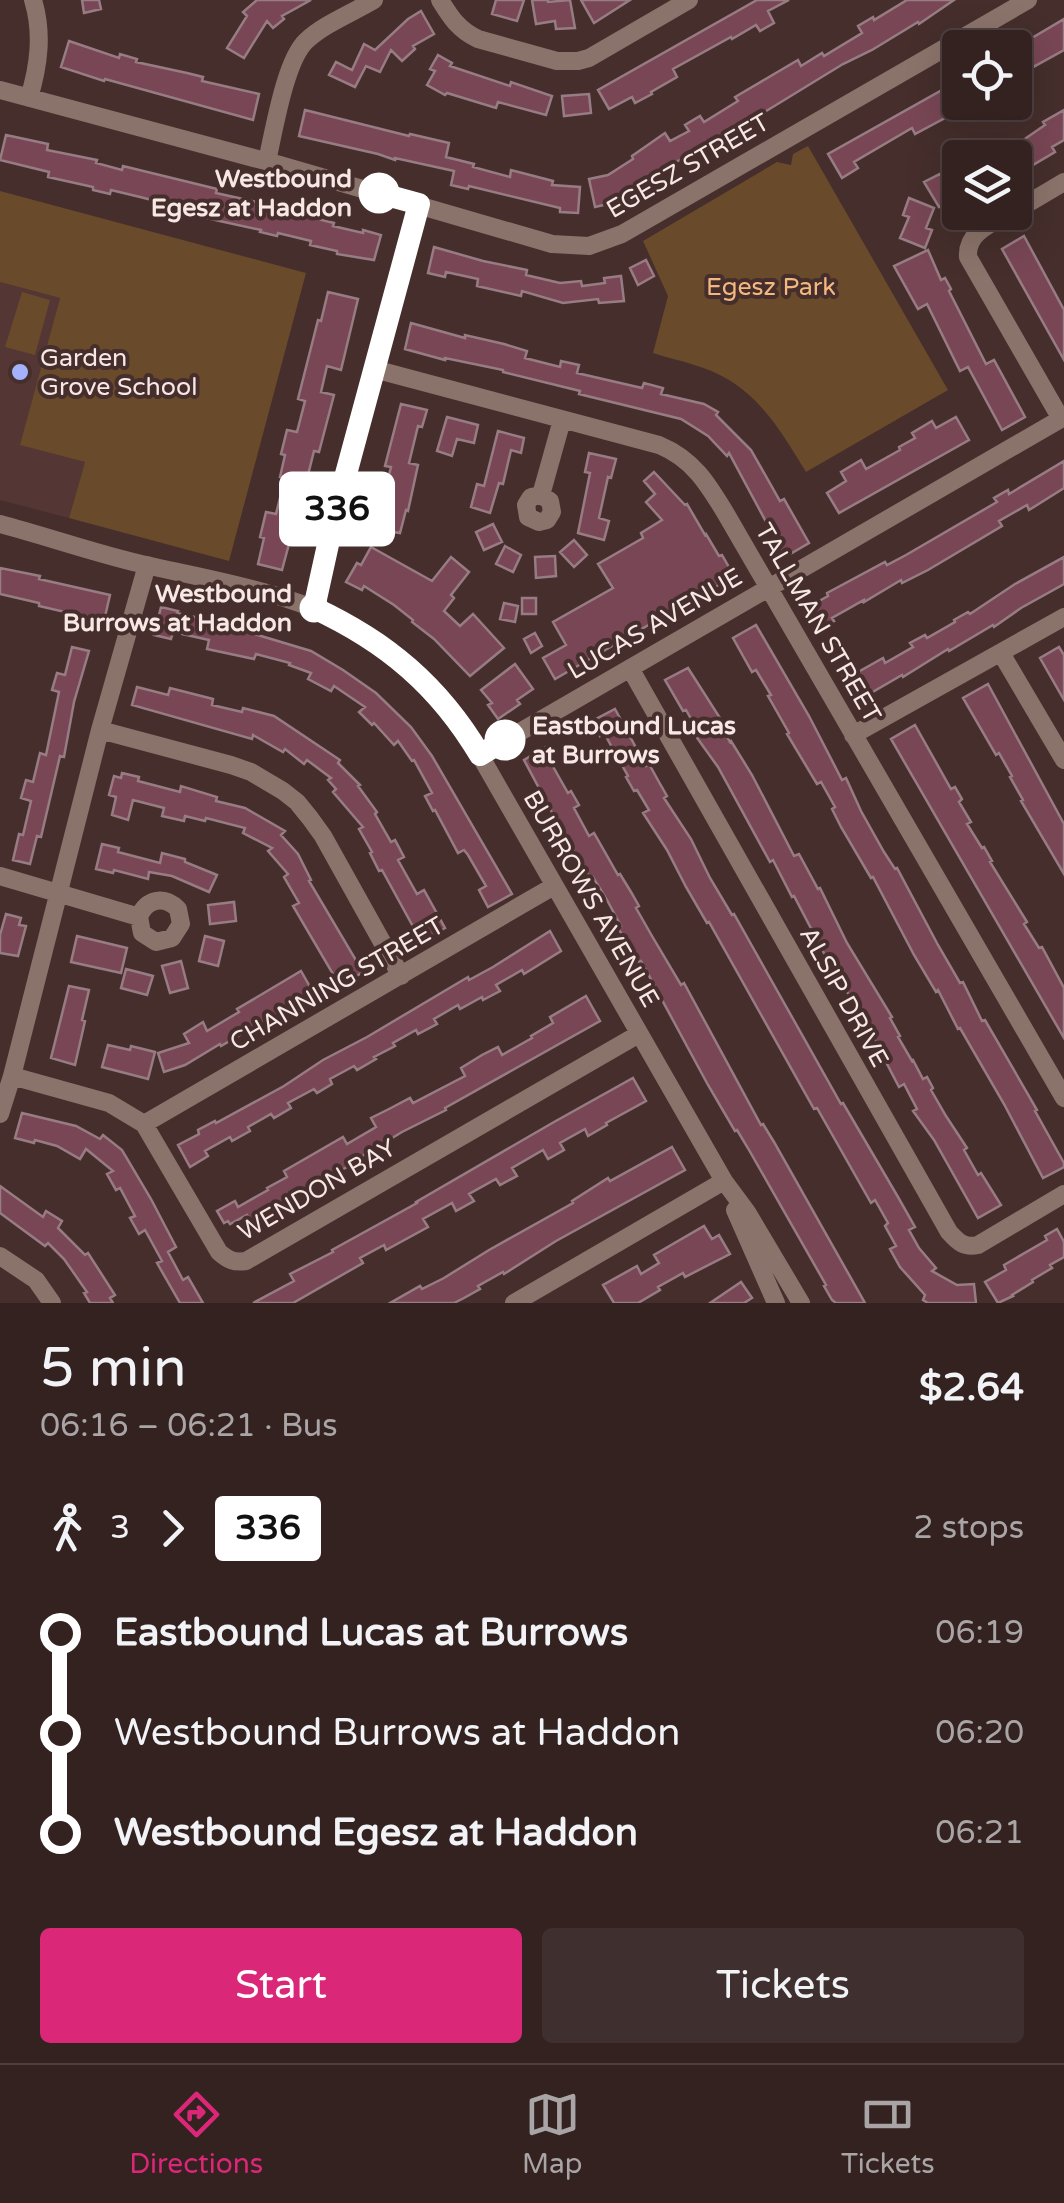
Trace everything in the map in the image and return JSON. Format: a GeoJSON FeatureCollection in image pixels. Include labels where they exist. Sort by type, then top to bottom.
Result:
{"type":"FeatureCollection","features":[{"type":"Feature","properties":{"kind":"street"},"geometry":{"type":"LineString","coordinates":[[29,98],[40,38],[33,0]]}},
{"type":"Feature","properties":{"kind":"street"},"geometry":{"type":"LineString","coordinates":[[266,161],[296,51],[312,36],[374,0]]}},
{"type":"Feature","properties":{"kind":"street"},"geometry":{"type":"LineString","coordinates":[[440,0],[466,34],[478,40],[566,62],[589,58],[689,0]]}},
{"type":"Feature","properties":{"kind":"street","name":"EGESZ STREET"},"geometry":{"type":"LineString","coordinates":[[0,90],[266,161],[552,244],[589,246],[622,234],[1028,0]]}},
{"type":"Feature","properties":{"kind":"street"},"geometry":{"type":"LineString","coordinates":[[1032,201],[1064,182]]}},
{"type":"Feature","properties":{"kind":"street"},"geometry":{"type":"LineString","coordinates":[[314,608],[333,522],[419,204]]}},
{"type":"Feature","properties":{"kind":"street"},"geometry":{"type":"LineString","coordinates":[[984,230],[972,237],[968,257],[1062,418]]}},
{"type":"Feature","properties":{"kind":"street","name":"TALLMAN STREET"},"geometry":{"type":"LineString","coordinates":[[374,369],[659,446],[686,460],[708,484],[1064,1098]]}},
{"type":"Feature","properties":{"kind":"street","name":"LUCAS AVENUE"},"geometry":{"type":"LineString","coordinates":[[480,755],[1062,418]]}},
{"type":"Feature","properties":{"kind":"street"},"geometry":{"type":"LineString","coordinates":[[541,495],[562,420]]}},
{"type":"Feature","properties":{"kind":"street","name":"BURROWS AVENUE"},"geometry":{"type":"LineString","coordinates":[[0,524],[314,608],[379,642],[414,672],[462,724],[480,755],[724,1181],[776,1303]]}},
{"type":"Feature","properties":{"kind":"street"},"geometry":{"type":"LineString","coordinates":[[0,1114],[147,565]]}},
{"type":"Feature","properties":{"kind":"street"},"geometry":{"type":"LineString","coordinates":[[853,735],[1064,617]]}},
{"type":"Feature","properties":{"kind":"street"},"geometry":{"type":"LineString","coordinates":[[1002,653],[1064,760]]}},
{"type":"Feature","properties":{"kind":"street","name":"ALSIP DRIVE"},"geometry":{"type":"LineString","coordinates":[[630,668],[949,1232],[960,1244],[978,1245],[1064,1194]]}},
{"type":"Feature","properties":{"kind":"street"},"geometry":{"type":"LineString","coordinates":[[100,730],[232,765],[251,772],[297,802],[323,836],[401,976]]}},
{"type":"Feature","properties":{"kind":"street"},"geometry":{"type":"LineString","coordinates":[[0,876],[139,917]]}},
{"type":"Feature","properties":{"kind":"street","name":"CHANNING STREET"},"geometry":{"type":"LineString","coordinates":[[144,1124],[554,886]]}},
{"type":"Feature","properties":{"kind":"street","name":"WENDON BAY"},"geometry":{"type":"LineString","coordinates":[[144,1124],[220,1252],[231,1261],[246,1261],[639,1034]]}},
{"type":"Feature","properties":{"kind":"street"},"geometry":{"type":"LineString","coordinates":[[12,1076],[110,1103],[144,1124]]}},
{"type":"Feature","properties":{"kind":"street"},"geometry":{"type":"LineString","coordinates":[[514,1303],[724,1181]]}},
{"type":"Feature","properties":{"kind":"street","name":"BURROWS AVENUE"},"geometry":{"type":"LineString","coordinates":[[724,1181],[748,1212],[801,1303]]}},
{"type":"Feature","properties":{"kind":"street"},"geometry":{"type":"LineString","coordinates":[[0,1256],[36,1280],[52,1303]]}},
{"type":"Feature","properties":{"kind":"shaded area","name":"Garden Grove School"},"geometry":{"type":"Polygon","coordinates":[[[0,282],[60,298],[21,445],[85,462],[69,518],[0,500],[0,282]]]}},
{"type":"Feature","properties":{"kind":"green space","name":"Egesz Park"},"geometry":{"type":"Polygon","coordinates":[[[808,146],[948,390],[806,472],[773,422],[742,389],[711,371],[653,353],[668,296],[643,241],[777,162],[791,165],[793,154],[808,146]]]}},
{"type":"Feature","properties":{"kind":"green space"},"geometry":{"type":"Polygon","coordinates":[[[0,191],[306,273],[229,561],[69,518],[85,462],[20,445],[60,298],[0,282],[0,191]]]}},
{"type":"Feature","properties":{"kind":"green space"},"geometry":{"type":"Polygon","coordinates":[[[22,292],[50,300],[35,355],[5,347],[22,292]]]}},
{"type":"Feature","properties":{"kind":"building"},"geometry":{"type":"Polygon","coordinates":[[[82,0],[99,0],[101,9],[84,13],[82,0]]]}},
{"type":"Feature","properties":{"kind":"building"},"geometry":{"type":"Polygon","coordinates":[[[257,0],[311,0],[282,16],[284,19],[273,28],[267,21],[244,58],[227,48],[247,16],[243,12],[257,0]]]}},
{"type":"Feature","properties":{"kind":"building"},"geometry":{"type":"Polygon","coordinates":[[[496,0],[524,0],[517,21],[492,14],[496,0]]]}},
{"type":"Feature","properties":{"kind":"building"},"geometry":{"type":"Polygon","coordinates":[[[532,0],[570,0],[575,28],[556,29],[555,21],[536,24],[532,0]]]}},
{"type":"Feature","properties":{"kind":"building"},"geometry":{"type":"Polygon","coordinates":[[[581,0],[630,0],[594,23],[581,0]]]}},
{"type":"Feature","properties":{"kind":"building"},"geometry":{"type":"Polygon","coordinates":[[[757,0],[789,0],[768,11],[774,23],[760,31],[756,25],[731,37],[673,69],[677,77],[652,94],[635,103],[632,97],[609,109],[598,90],[757,0]]]}},
{"type":"Feature","properties":{"kind":"building"},"geometry":{"type":"Polygon","coordinates":[[[907,0],[954,0],[608,204],[595,207],[589,179],[608,175],[665,133],[670,141],[689,131],[685,125],[700,116],[704,122],[738,101],[735,97],[798,60],[801,66],[822,53],[824,56],[862,33],[858,26],[907,0]]]}},
{"type":"Feature","properties":{"kind":"building"},"geometry":{"type":"Polygon","coordinates":[[[421,11],[434,34],[413,46],[415,49],[402,61],[391,50],[380,72],[366,66],[355,87],[329,75],[336,62],[352,70],[364,44],[375,50],[421,11]]]}},
{"type":"Feature","properties":{"kind":"building"},"geometry":{"type":"Polygon","coordinates":[[[1064,19],[1064,50],[1032,68],[1032,38],[1064,19]]]}},
{"type":"Feature","properties":{"kind":"building"},"geometry":{"type":"Polygon","coordinates":[[[69,41],[259,94],[253,120],[61,67],[69,41]]]}},
{"type":"Feature","properties":{"kind":"building"},"geometry":{"type":"Polygon","coordinates":[[[438,55],[452,63],[450,66],[552,96],[546,115],[498,102],[496,108],[445,95],[427,85],[438,55]]]}},
{"type":"Feature","properties":{"kind":"building"},"geometry":{"type":"Polygon","coordinates":[[[942,90],[942,120],[915,134],[912,128],[854,162],[858,168],[842,178],[828,154],[942,90]]]}},
{"type":"Feature","properties":{"kind":"building"},"geometry":{"type":"Polygon","coordinates":[[[589,94],[591,113],[564,116],[562,96],[589,94]]]}},
{"type":"Feature","properties":{"kind":"building"},"geometry":{"type":"Polygon","coordinates":[[[305,110],[449,143],[446,157],[474,164],[473,167],[510,177],[511,170],[553,181],[552,185],[580,187],[578,213],[451,185],[454,171],[299,136],[305,110]]]}},
{"type":"Feature","properties":{"kind":"building"},"geometry":{"type":"Polygon","coordinates":[[[1064,110],[1064,140],[1052,147],[1055,152],[1032,166],[1032,140],[1023,140],[1045,125],[1043,122],[1064,110]]]}},
{"type":"Feature","properties":{"kind":"building"},"geometry":{"type":"Polygon","coordinates":[[[6,135],[48,144],[47,150],[97,160],[96,163],[122,170],[123,166],[217,189],[216,193],[261,205],[311,214],[310,217],[334,223],[333,226],[381,235],[374,260],[337,254],[310,245],[311,241],[197,216],[198,212],[140,197],[111,190],[110,194],[48,177],[49,172],[0,160],[6,135]]]}},
{"type":"Feature","properties":{"kind":"building"},"geometry":{"type":"Polygon","coordinates":[[[940,174],[942,205],[939,207],[924,182],[940,174]]]}},
{"type":"Feature","properties":{"kind":"building"},"geometry":{"type":"Polygon","coordinates":[[[909,198],[934,208],[926,228],[932,230],[925,248],[900,238],[909,217],[903,215],[909,198]]]}},
{"type":"Feature","properties":{"kind":"building"},"geometry":{"type":"Polygon","coordinates":[[[1024,236],[1064,310],[1064,360],[1002,249],[1024,236]]]}},
{"type":"Feature","properties":{"kind":"building"},"geometry":{"type":"Polygon","coordinates":[[[434,247],[527,270],[526,275],[560,283],[581,281],[582,286],[621,276],[624,301],[563,303],[522,291],[521,296],[477,286],[478,279],[446,272],[445,277],[428,273],[434,247]]]}},
{"type":"Feature","properties":{"kind":"building"},"geometry":{"type":"Polygon","coordinates":[[[928,250],[986,364],[994,360],[1025,417],[1002,430],[968,367],[960,371],[927,304],[918,309],[894,266],[928,250]]]}},
{"type":"Feature","properties":{"kind":"building"},"geometry":{"type":"Polygon","coordinates":[[[646,260],[654,276],[638,285],[630,268],[646,260]]]}},
{"type":"Feature","properties":{"kind":"building"},"geometry":{"type":"Polygon","coordinates":[[[328,292],[358,299],[341,370],[327,366],[321,392],[334,395],[319,452],[314,451],[303,510],[282,570],[258,564],[264,538],[260,537],[266,512],[276,514],[285,478],[280,477],[285,455],[281,454],[287,430],[297,432],[305,401],[298,399],[328,292]]]}},
{"type":"Feature","properties":{"kind":"building"},"geometry":{"type":"Polygon","coordinates":[[[411,323],[504,344],[527,351],[525,358],[560,367],[561,361],[579,365],[577,373],[642,388],[644,383],[663,388],[661,394],[704,404],[718,412],[716,415],[751,450],[809,543],[785,557],[729,453],[727,456],[708,436],[681,419],[503,370],[405,349],[411,323]]]}},
{"type":"Feature","properties":{"kind":"building"},"geometry":{"type":"Polygon","coordinates":[[[401,404],[427,410],[422,427],[418,426],[409,463],[418,465],[400,533],[367,528],[379,489],[385,491],[391,467],[385,466],[401,404]]]}},
{"type":"Feature","properties":{"kind":"building"},"geometry":{"type":"Polygon","coordinates":[[[447,417],[478,425],[474,443],[457,439],[452,456],[437,451],[447,417]]]}},
{"type":"Feature","properties":{"kind":"building"},"geometry":{"type":"Polygon","coordinates":[[[956,417],[969,440],[839,513],[827,493],[846,481],[841,472],[861,460],[866,469],[900,450],[915,438],[912,433],[932,421],[936,428],[956,417]]]}},
{"type":"Feature","properties":{"kind":"building"},"geometry":{"type":"Polygon","coordinates":[[[498,431],[524,438],[521,453],[511,450],[503,484],[499,483],[490,513],[471,507],[477,484],[484,486],[498,431]]]}},
{"type":"Feature","properties":{"kind":"building"},"geometry":{"type":"Polygon","coordinates":[[[589,453],[616,459],[599,518],[609,521],[604,540],[578,533],[590,473],[585,472],[589,453]]]}},
{"type":"Feature","properties":{"kind":"building"},"geometry":{"type":"Polygon","coordinates":[[[1064,461],[1064,488],[1029,510],[1027,505],[999,521],[1002,526],[928,570],[902,583],[901,580],[832,618],[834,621],[819,629],[807,608],[827,593],[906,555],[997,502],[994,498],[1008,490],[1009,494],[1064,461]]]}},
{"type":"Feature","properties":{"kind":"building"},"geometry":{"type":"Polygon","coordinates":[[[654,472],[687,504],[734,576],[555,679],[543,658],[566,645],[553,622],[613,588],[598,564],[643,538],[641,533],[662,520],[646,502],[655,494],[644,481],[654,472]]]}},
{"type":"Feature","properties":{"kind":"building"},"geometry":{"type":"Polygon","coordinates":[[[493,524],[502,542],[484,550],[476,532],[493,524]]]}},
{"type":"Feature","properties":{"kind":"building"},"geometry":{"type":"Polygon","coordinates":[[[574,540],[587,555],[574,567],[560,552],[574,540]]]}},
{"type":"Feature","properties":{"kind":"building"},"geometry":{"type":"Polygon","coordinates":[[[505,546],[521,555],[513,572],[496,564],[505,546]]]}},
{"type":"Feature","properties":{"kind":"building"},"geometry":{"type":"Polygon","coordinates":[[[371,547],[432,581],[451,557],[469,572],[444,611],[460,626],[473,614],[504,648],[470,676],[394,605],[364,586],[362,590],[346,582],[371,547]]]}},
{"type":"Feature","properties":{"kind":"building"},"geometry":{"type":"Polygon","coordinates":[[[555,556],[556,576],[536,578],[535,557],[555,556]]]}},
{"type":"Feature","properties":{"kind":"building"},"geometry":{"type":"Polygon","coordinates":[[[1064,557],[1064,584],[862,701],[858,694],[854,696],[843,676],[883,658],[885,663],[913,647],[910,643],[970,614],[1064,557]]]}},
{"type":"Feature","properties":{"kind":"building"},"geometry":{"type":"Polygon","coordinates":[[[0,568],[110,595],[104,621],[0,594],[0,568]]]}},
{"type":"Feature","properties":{"kind":"building"},"geometry":{"type":"Polygon","coordinates":[[[522,598],[536,598],[536,614],[522,614],[522,598]]]}},
{"type":"Feature","properties":{"kind":"building"},"geometry":{"type":"Polygon","coordinates":[[[504,603],[518,606],[515,622],[500,619],[504,603]]]}},
{"type":"Feature","properties":{"kind":"building"},"geometry":{"type":"Polygon","coordinates":[[[161,607],[311,651],[376,693],[411,727],[432,756],[512,894],[488,907],[479,890],[486,886],[464,850],[458,853],[433,811],[425,796],[432,793],[414,760],[398,741],[394,745],[359,712],[365,707],[334,686],[331,691],[308,679],[311,673],[290,663],[256,654],[254,659],[207,649],[209,640],[173,632],[171,639],[154,635],[161,607]]]}},
{"type":"Feature","properties":{"kind":"building"},"geometry":{"type":"Polygon","coordinates":[[[756,625],[842,780],[846,778],[884,852],[897,868],[938,945],[1037,1110],[1064,1167],[1043,1178],[1004,1104],[841,827],[821,782],[817,784],[787,734],[768,696],[771,695],[756,670],[752,672],[733,638],[756,625]]]}},
{"type":"Feature","properties":{"kind":"building"},"geometry":{"type":"Polygon","coordinates":[[[535,633],[542,646],[531,653],[524,639],[535,633]]]}},
{"type":"Feature","properties":{"kind":"building"},"geometry":{"type":"Polygon","coordinates":[[[72,647],[89,651],[64,757],[60,756],[41,837],[37,836],[30,864],[13,860],[31,801],[21,798],[26,780],[33,782],[40,753],[46,755],[59,692],[52,690],[57,673],[65,675],[72,647]]]}},
{"type":"Feature","properties":{"kind":"building"},"geometry":{"type":"Polygon","coordinates":[[[1059,647],[1064,655],[1064,700],[1040,658],[1059,647]]]}},
{"type":"Feature","properties":{"kind":"building"},"geometry":{"type":"Polygon","coordinates":[[[515,664],[533,689],[498,719],[481,690],[515,664]]]}},
{"type":"Feature","properties":{"kind":"building"},"geometry":{"type":"Polygon","coordinates":[[[688,668],[720,718],[717,719],[752,775],[794,856],[799,854],[820,888],[847,943],[892,1017],[898,1037],[923,1079],[927,1077],[978,1175],[981,1173],[1001,1205],[978,1218],[913,1111],[917,1109],[904,1084],[899,1087],[794,896],[773,860],[770,862],[718,767],[695,735],[699,733],[686,710],[683,711],[665,680],[688,668]]]}},
{"type":"Feature","properties":{"kind":"building"},"geometry":{"type":"Polygon","coordinates":[[[988,684],[1064,824],[1064,874],[1021,801],[999,753],[996,755],[963,698],[988,684]]]}},
{"type":"Feature","properties":{"kind":"building"},"geometry":{"type":"Polygon","coordinates":[[[137,687],[168,695],[170,688],[213,699],[212,705],[274,716],[340,760],[338,763],[360,785],[377,812],[391,842],[395,840],[404,857],[398,860],[417,894],[424,890],[445,928],[421,941],[382,870],[379,871],[359,829],[363,827],[333,792],[336,789],[328,780],[331,778],[307,760],[304,764],[285,749],[283,752],[253,735],[252,739],[132,705],[137,687]]]}},
{"type":"Feature","properties":{"kind":"building"},"geometry":{"type":"Polygon","coordinates":[[[615,709],[915,1227],[909,1230],[936,1268],[932,1271],[957,1285],[974,1284],[976,1303],[928,1303],[900,1267],[890,1249],[896,1246],[885,1226],[888,1223],[875,1200],[871,1203],[817,1108],[814,1109],[643,813],[649,810],[634,791],[604,733],[600,736],[592,721],[615,709]]]}},
{"type":"Feature","properties":{"kind":"building"},"geometry":{"type":"Polygon","coordinates":[[[915,725],[951,789],[955,787],[962,799],[959,802],[971,822],[967,824],[1064,988],[1064,1038],[891,739],[915,725]]]}},
{"type":"Feature","properties":{"kind":"building"},"geometry":{"type":"Polygon","coordinates":[[[546,747],[568,793],[571,791],[579,805],[574,808],[589,836],[594,833],[631,892],[639,906],[636,908],[681,985],[684,983],[865,1303],[832,1300],[641,961],[638,962],[618,928],[621,926],[607,900],[564,835],[524,760],[546,747]]]}},
{"type":"Feature","properties":{"kind":"building"},"geometry":{"type":"Polygon","coordinates":[[[122,773],[180,792],[181,786],[217,797],[216,801],[245,808],[285,831],[281,835],[298,854],[309,881],[363,972],[340,986],[293,906],[299,903],[284,877],[288,874],[268,851],[272,848],[243,833],[245,828],[206,818],[205,821],[185,816],[184,821],[162,816],[164,808],[133,800],[128,820],[112,815],[116,797],[109,795],[114,776],[121,778],[122,773]]]}},
{"type":"Feature","properties":{"kind":"building"},"geometry":{"type":"Polygon","coordinates":[[[102,844],[160,863],[162,853],[185,859],[217,875],[209,892],[172,876],[149,872],[148,879],[96,869],[102,844]]]}},
{"type":"Feature","properties":{"kind":"building"},"geometry":{"type":"Polygon","coordinates":[[[234,902],[236,921],[210,924],[208,905],[234,902]]]}},
{"type":"Feature","properties":{"kind":"building"},"geometry":{"type":"Polygon","coordinates":[[[6,914],[21,918],[19,925],[26,926],[18,956],[0,953],[6,914]]]}},
{"type":"Feature","properties":{"kind":"building"},"geometry":{"type":"Polygon","coordinates":[[[550,931],[561,951],[524,974],[522,970],[496,985],[500,991],[460,1009],[458,1005],[434,1019],[437,1024],[418,1034],[416,1030],[357,1070],[354,1066],[330,1079],[332,1084],[317,1093],[314,1089],[288,1103],[291,1108],[274,1118],[271,1114],[248,1127],[250,1131],[205,1151],[208,1156],[190,1167],[178,1145],[199,1134],[198,1130],[284,1086],[550,931]]]}},
{"type":"Feature","properties":{"kind":"building"},"geometry":{"type":"Polygon","coordinates":[[[77,936],[127,948],[121,973],[71,962],[77,936]]]}},
{"type":"Feature","properties":{"kind":"building"},"geometry":{"type":"Polygon","coordinates":[[[205,936],[224,941],[218,966],[199,961],[205,936]]]}},
{"type":"Feature","properties":{"kind":"building"},"geometry":{"type":"Polygon","coordinates":[[[181,961],[188,988],[170,993],[162,966],[181,961]]]}},
{"type":"Feature","properties":{"kind":"building"},"geometry":{"type":"Polygon","coordinates":[[[126,969],[153,976],[147,995],[121,988],[126,969]]]}},
{"type":"Feature","properties":{"kind":"building"},"geometry":{"type":"Polygon","coordinates":[[[301,971],[313,992],[221,1046],[164,1072],[158,1053],[189,1043],[184,1034],[203,1022],[207,1031],[301,971]]]}},
{"type":"Feature","properties":{"kind":"building"},"geometry":{"type":"Polygon","coordinates":[[[69,986],[89,990],[75,1065],[51,1058],[69,986]]]}},
{"type":"Feature","properties":{"kind":"building"},"geometry":{"type":"Polygon","coordinates":[[[586,996],[600,1021],[251,1222],[247,1215],[224,1223],[217,1211],[235,1201],[238,1207],[268,1190],[287,1177],[284,1171],[343,1137],[347,1144],[376,1127],[371,1118],[410,1098],[413,1103],[465,1076],[461,1068],[482,1055],[498,1047],[502,1055],[532,1038],[553,1023],[550,1017],[586,996]]]}},
{"type":"Feature","properties":{"kind":"building"},"geometry":{"type":"Polygon","coordinates":[[[108,1045],[155,1052],[148,1079],[102,1067],[108,1045]]]}},
{"type":"Feature","properties":{"kind":"building"},"geometry":{"type":"Polygon","coordinates":[[[633,1078],[646,1101],[607,1125],[588,1136],[585,1129],[560,1143],[564,1150],[548,1159],[543,1150],[512,1168],[517,1176],[500,1185],[496,1179],[469,1194],[474,1201],[456,1211],[452,1203],[423,1219],[428,1227],[386,1250],[384,1245],[360,1258],[363,1263],[293,1303],[253,1303],[294,1281],[290,1274],[633,1078]]]}},
{"type":"Feature","properties":{"kind":"building"},"geometry":{"type":"Polygon","coordinates":[[[22,1113],[76,1126],[100,1139],[103,1135],[122,1150],[176,1247],[168,1252],[183,1280],[188,1277],[203,1303],[180,1303],[157,1263],[162,1261],[145,1230],[139,1234],[130,1218],[135,1216],[120,1188],[116,1190],[107,1174],[113,1171],[86,1149],[80,1159],[57,1146],[15,1138],[22,1113]]]}},
{"type":"Feature","properties":{"kind":"building"},"geometry":{"type":"Polygon","coordinates":[[[672,1147],[685,1170],[478,1286],[480,1289],[464,1298],[454,1303],[390,1303],[444,1278],[573,1203],[608,1178],[610,1181],[672,1147]]]}},
{"type":"Feature","properties":{"kind":"building"},"geometry":{"type":"Polygon","coordinates":[[[0,1186],[43,1217],[46,1211],[62,1221],[58,1228],[85,1255],[88,1253],[115,1295],[110,1298],[113,1303],[90,1303],[84,1293],[87,1292],[64,1259],[48,1243],[45,1246],[0,1213],[0,1186]]]}},
{"type":"Feature","properties":{"kind":"building"},"geometry":{"type":"Polygon","coordinates":[[[704,1226],[712,1239],[719,1235],[730,1254],[685,1277],[683,1273],[638,1303],[614,1303],[603,1285],[637,1266],[641,1274],[659,1263],[654,1255],[704,1226]]]}},
{"type":"Feature","properties":{"kind":"building"},"geometry":{"type":"Polygon","coordinates":[[[1057,1229],[1064,1242],[1064,1257],[998,1303],[985,1282],[1057,1229]]]}},
{"type":"Feature","properties":{"kind":"building"},"geometry":{"type":"Polygon","coordinates":[[[741,1282],[752,1298],[744,1303],[710,1303],[741,1282]]]}},
{"type":"Feature","properties":{"kind":"bus line","name":"336"},"geometry":{"type":"LineString","coordinates":[[379,193],[419,204],[333,522],[314,608],[379,642],[414,672],[462,724],[480,755],[505,740]]}},
{"type":"Feature","properties":{"kind":"place","name":"Westbound Egesz at Haddon"},"geometry":{"type":"Point","coordinates":[379,193]}},
{"type":"Feature","properties":{"kind":"place","name":"Garden Grove School"},"geometry":{"type":"Point","coordinates":[20,372]}},
{"type":"Feature","properties":{"kind":"place","name":"Westbound Burrows at Haddon"},"geometry":{"type":"Point","coordinates":[314,608]}},
{"type":"Feature","properties":{"kind":"place","name":"Eastbound Lucas at Burrows"},"geometry":{"type":"Point","coordinates":[505,740]}}]}
